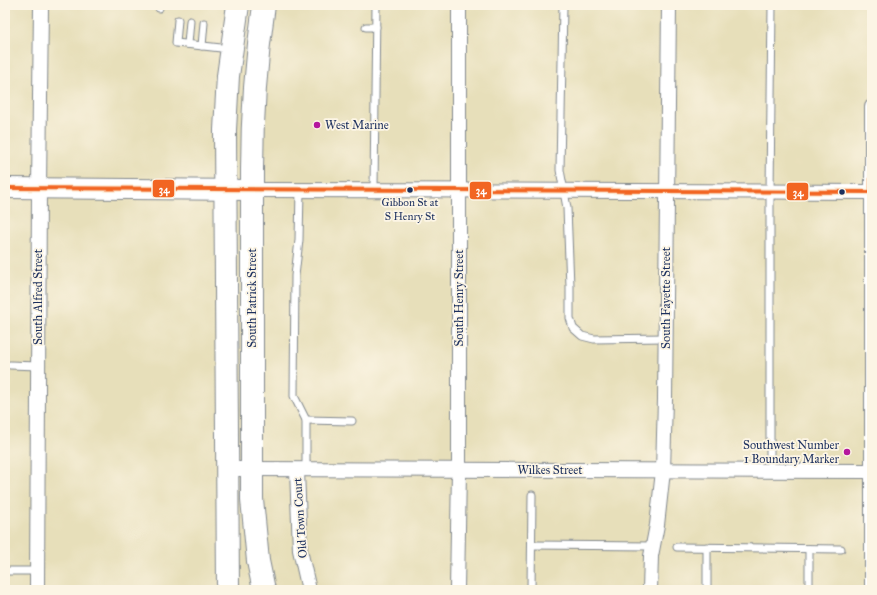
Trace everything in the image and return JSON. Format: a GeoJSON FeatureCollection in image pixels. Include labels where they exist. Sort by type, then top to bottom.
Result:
{"type":"FeatureCollection","features":[{"type":"Feature","properties":{"kind":"highway"},"geometry":{"type":"LineString","coordinates":[[228,590],[225,130],[228,76],[238,5]]}},
{"type":"Feature","properties":{"kind":"highway","name":"South Patrick Street"},"geometry":{"type":"LineString","coordinates":[[264,5],[257,51],[252,126],[252,499],[258,561],[264,590]]}},
{"type":"Feature","properties":{"kind":"main road"},"geometry":{"type":"LineString","coordinates":[[5,188],[252,190]]}},
{"type":"Feature","properties":{"kind":"street","name":"South Alfred Street"},"geometry":{"type":"LineString","coordinates":[[38,590],[41,5]]}},
{"type":"Feature","properties":{"kind":"street","name":"South Henry Street"},"geometry":{"type":"LineString","coordinates":[[457,590],[459,470],[458,5]]}},
{"type":"Feature","properties":{"kind":"street","name":"South Fayette Street"},"geometry":{"type":"LineString","coordinates":[[650,590],[652,546],[657,525],[663,471],[669,5]]}},
{"type":"Feature","properties":{"kind":"street"},"geometry":{"type":"LineString","coordinates":[[872,107],[872,590]]}},
{"type":"Feature","properties":{"kind":"street"},"geometry":{"type":"LineString","coordinates":[[252,190],[458,189],[667,192],[871,192]]}},
{"type":"Feature","properties":{"kind":"street","name":"Wilkes Street"},"geometry":{"type":"LineString","coordinates":[[227,469],[770,472],[872,471]]}},
{"type":"Feature","properties":{"kind":"street","name":"Old Town Court"},"geometry":{"type":"LineString","coordinates":[[302,470],[300,550],[309,590]]}},
{"type":"Feature","properties":{"kind":"lane"},"geometry":{"type":"LineString","coordinates":[[374,189],[376,5]]}},
{"type":"Feature","properties":{"kind":"lane"},"geometry":{"type":"LineString","coordinates":[[563,5],[560,170],[567,208],[570,318],[573,328],[582,336],[594,339],[665,338]]}},
{"type":"Feature","properties":{"kind":"lane"},"geometry":{"type":"LineString","coordinates":[[770,472],[772,5]]}},
{"type":"Feature","properties":{"kind":"lane"},"geometry":{"type":"LineString","coordinates":[[178,20],[176,43],[232,49]]}},
{"type":"Feature","properties":{"kind":"lane"},"geometry":{"type":"LineString","coordinates":[[188,44],[190,22]]}},
{"type":"Feature","properties":{"kind":"lane"},"geometry":{"type":"LineString","coordinates":[[202,46],[204,23]]}},
{"type":"Feature","properties":{"kind":"lane"},"geometry":{"type":"LineString","coordinates":[[366,27],[376,27]]}},
{"type":"Feature","properties":{"kind":"lane"},"geometry":{"type":"LineString","coordinates":[[367,62],[376,62]]}},
{"type":"Feature","properties":{"kind":"lane"},"geometry":{"type":"LineString","coordinates":[[300,190],[299,240],[295,276],[294,396],[306,420],[302,470]]}},
{"type":"Feature","properties":{"kind":"lane"},"geometry":{"type":"LineString","coordinates":[[10,366],[38,366]]}},
{"type":"Feature","properties":{"kind":"lane"},"geometry":{"type":"LineString","coordinates":[[306,420],[352,422]]}},
{"type":"Feature","properties":{"kind":"lane"},"geometry":{"type":"LineString","coordinates":[[531,590],[532,495]]}},
{"type":"Feature","properties":{"kind":"lane"},"geometry":{"type":"LineString","coordinates":[[532,545],[652,546]]}},
{"type":"Feature","properties":{"kind":"lane"},"geometry":{"type":"LineString","coordinates":[[677,547],[841,549]]}},
{"type":"Feature","properties":{"kind":"lane"},"geometry":{"type":"LineString","coordinates":[[706,590],[707,547]]}},
{"type":"Feature","properties":{"kind":"lane"},"geometry":{"type":"LineString","coordinates":[[809,549],[809,590]]}},
{"type":"Feature","properties":{"kind":"lane"},"geometry":{"type":"LineString","coordinates":[[5,571],[38,571]]}},
{"type":"Feature","properties":{"kind":"transit line","name":"34"},"geometry":{"type":"LineString","coordinates":[[5,188],[871,192],[872,107]]}},
{"type":"Feature","properties":{"kind":"place","name":"West Marine"},"geometry":{"type":"Point","coordinates":[317,125]}},
{"type":"Feature","properties":{"kind":"place","name":"Gibbon St at S Henry St"},"geometry":{"type":"Point","coordinates":[410,190]}},
{"type":"Feature","properties":{"kind":"place","name":"Southwest Number 1 Boundary Marker"},"geometry":{"type":"Point","coordinates":[847,452]}}]}
